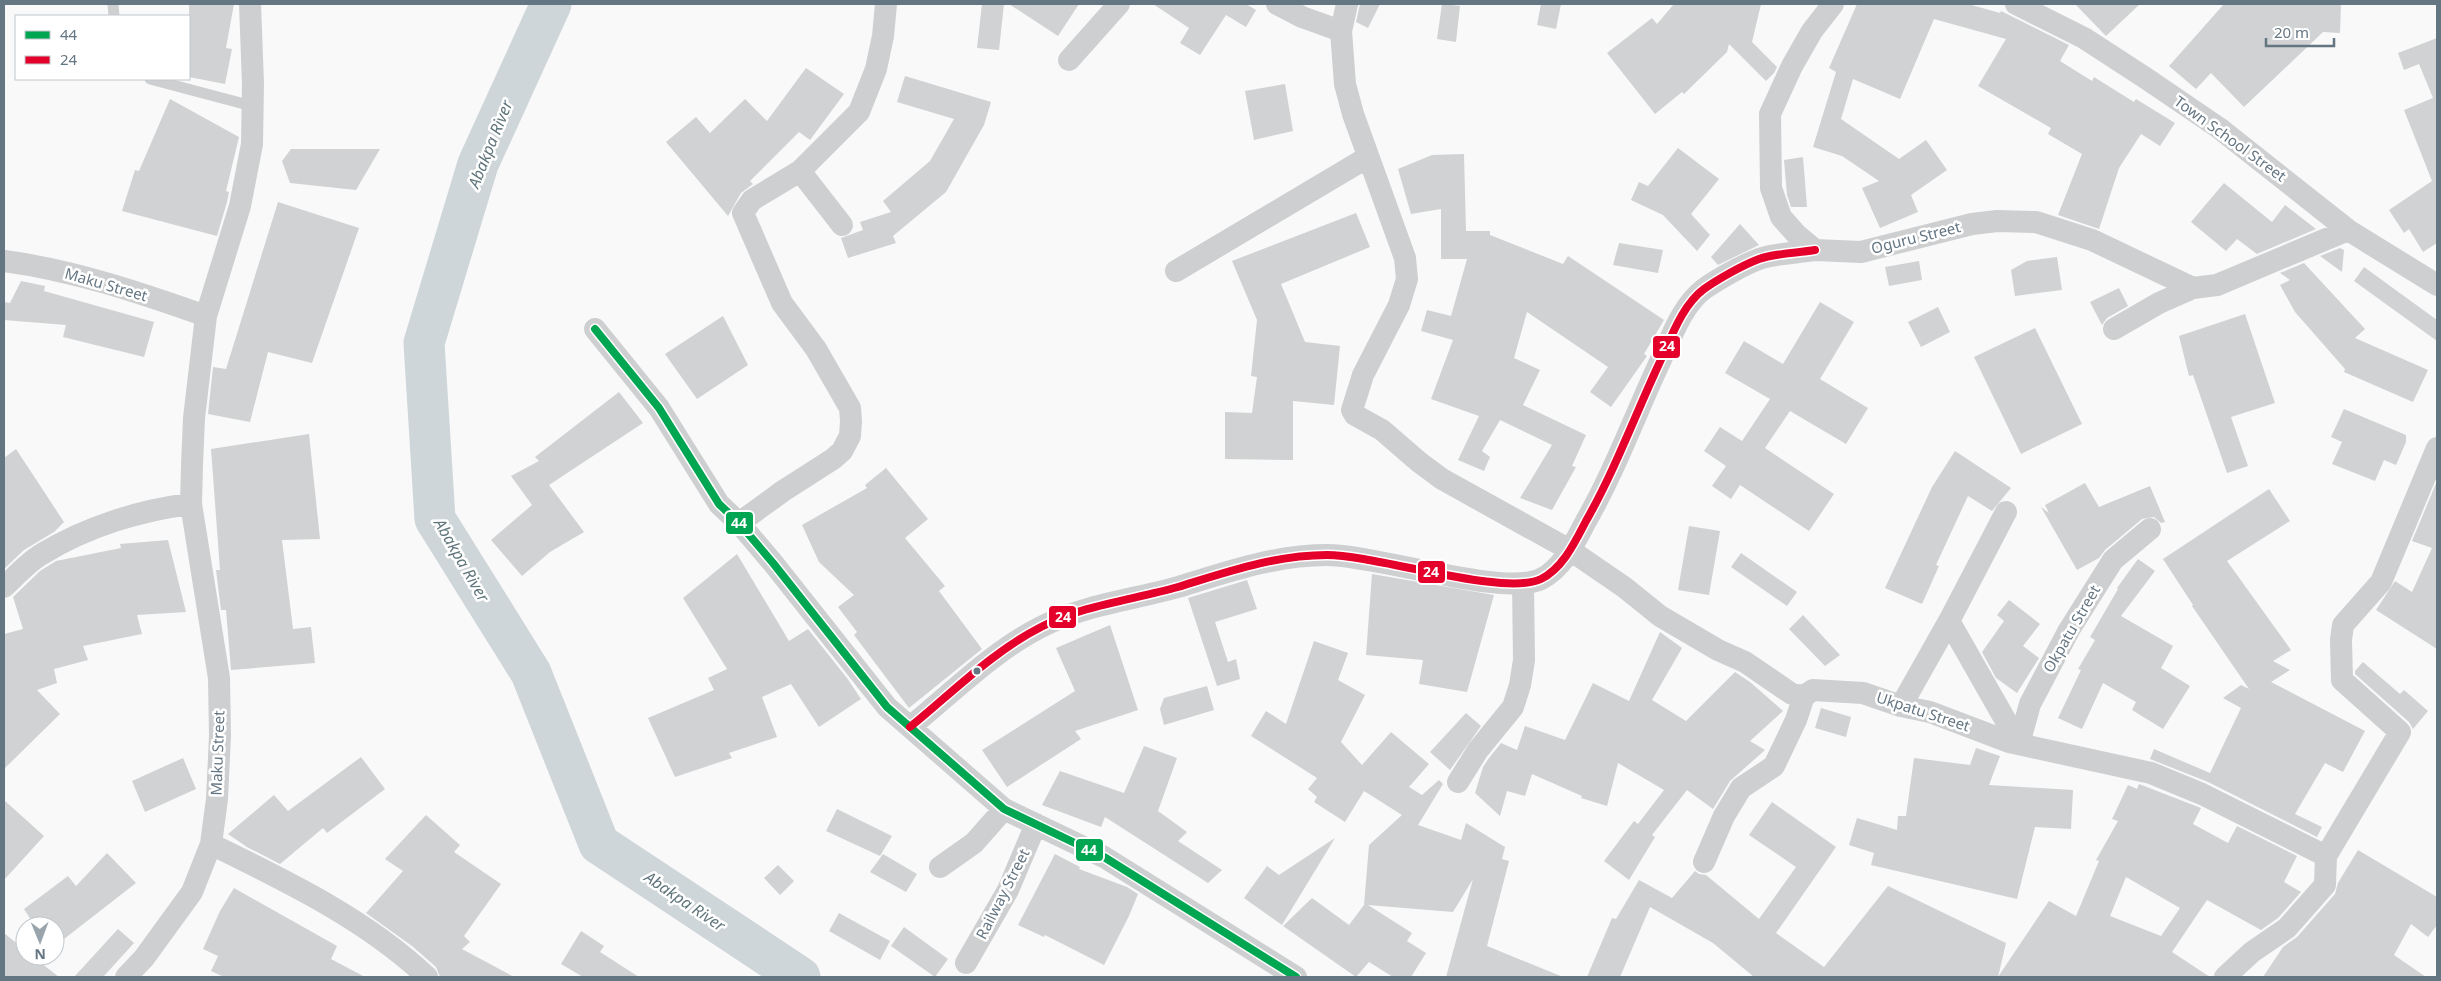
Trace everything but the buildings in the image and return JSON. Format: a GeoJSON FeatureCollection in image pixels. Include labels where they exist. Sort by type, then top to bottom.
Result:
{"type":"FeatureCollection","features":[{"type":"Feature","properties":{"kind":"street","name":"Maku Street"},"geometry":{"type":"LineString","coordinates":[[126,977],[144,958],[192,892],[211,844],[217,799],[220,736],[219,678],[191,504],[194,418],[206,316],[240,206],[252,144],[250,4]]}},
{"type":"Feature","properties":{"kind":"street"},"geometry":{"type":"LineString","coordinates":[[739,523],[783,491],[834,459],[842,451],[850,436],[850,408],[816,349],[782,303],[743,213],[752,200],[800,171],[859,112],[876,69],[883,36],[886,4]]}},
{"type":"Feature","properties":{"kind":"street"},"geometry":{"type":"LineString","coordinates":[[1069,60],[1119,4]]}},
{"type":"Feature","properties":{"kind":"street"},"geometry":{"type":"LineString","coordinates":[[1277,4],[1302,17],[1341,31]]}},
{"type":"Feature","properties":{"kind":"street"},"geometry":{"type":"LineString","coordinates":[[1347,4],[1341,31],[1345,84],[1352,114],[1405,258],[1407,279],[1399,305],[1363,375],[1352,410],[1355,415],[1382,430],[1418,462],[1442,479],[1570,550],[1624,587],[1660,616],[1718,650],[1745,662],[1792,694],[1804,696],[1796,720],[1774,766],[1741,788],[1724,816],[1704,862]]}},
{"type":"Feature","properties":{"kind":"street"},"geometry":{"type":"LineString","coordinates":[[1816,250],[1797,235],[1781,217],[1771,188],[1770,114],[1792,66],[1812,31],[1833,4]]}},
{"type":"Feature","properties":{"kind":"street","name":"Town School Street"},"geometry":{"type":"LineString","coordinates":[[2016,4],[2084,38],[2219,128],[2348,230],[2437,286]]}},
{"type":"Feature","properties":{"kind":"street"},"geometry":{"type":"LineString","coordinates":[[1176,271],[1368,157]]}},
{"type":"Feature","properties":{"kind":"street"},"geometry":{"type":"LineString","coordinates":[[800,171],[842,225]]}},
{"type":"Feature","properties":{"kind":"street","name":"Oguru Street"},"geometry":{"type":"LineString","coordinates":[[910,727],[961,683],[1012,645],[1041,627],[1081,611],[1179,586],[1220,572],[1282,558],[1329,555],[1386,562],[1498,583],[1523,583],[1541,579],[1562,561],[1570,550],[1596,503],[1673,334],[1693,299],[1705,288],[1760,258],[1816,250],[1861,252],[1972,224],[1997,221],[2036,222],[2092,240],[2193,288]]}},
{"type":"Feature","properties":{"kind":"street"},"geometry":{"type":"LineString","coordinates":[[2114,329],[2159,302],[2193,288],[2218,285],[2348,230]]}},
{"type":"Feature","properties":{"kind":"street","name":"Maku Street"},"geometry":{"type":"LineString","coordinates":[[4,261],[44,267],[96,280],[206,316]]}},
{"type":"Feature","properties":{"kind":"street"},"geometry":{"type":"LineString","coordinates":[[596,329],[659,408],[719,504],[739,523],[773,563],[886,706],[1004,809],[1104,857],[1296,977]]}},
{"type":"Feature","properties":{"kind":"street"},"geometry":{"type":"LineString","coordinates":[[2225,977],[2252,952],[2287,928],[2325,885],[2326,856],[2400,732],[2380,712],[2369,705],[2342,680],[2341,640],[2343,625],[2381,582],[2437,448]]}},
{"type":"Feature","properties":{"kind":"street"},"geometry":{"type":"LineString","coordinates":[[4,587],[40,555],[67,541],[150,511],[191,504]]}},
{"type":"Feature","properties":{"kind":"street"},"geometry":{"type":"LineString","coordinates":[[1901,706],[1949,621],[2006,512]]}},
{"type":"Feature","properties":{"kind":"street","name":"Okpatu Street"},"geometry":{"type":"LineString","coordinates":[[2019,744],[2030,704],[2069,630],[2113,560],[2150,529]]}},
{"type":"Feature","properties":{"kind":"street"},"geometry":{"type":"LineString","coordinates":[[1458,782],[1478,750],[1513,707],[1520,685],[1524,660],[1523,583]]}},
{"type":"Feature","properties":{"kind":"street"},"geometry":{"type":"LineString","coordinates":[[1949,621],[2019,744]]}},
{"type":"Feature","properties":{"kind":"street","name":"Ukpatu Street"},"geometry":{"type":"LineString","coordinates":[[1804,696],[1813,690],[1863,693],[1901,706],[1930,712],[2019,744],[2151,773],[2202,794],[2326,856]]}},
{"type":"Feature","properties":{"kind":"street"},"geometry":{"type":"LineString","coordinates":[[940,867],[974,843],[993,824],[1004,809]]}},
{"type":"Feature","properties":{"kind":"street","name":"Railway Street"},"geometry":{"type":"LineString","coordinates":[[966,963],[1020,867],[1036,824]]}},
{"type":"Feature","properties":{"kind":"street"},"geometry":{"type":"LineString","coordinates":[[211,844],[320,900],[390,948],[426,977]]}},
{"type":"Feature","properties":{"kind":"lane"},"geometry":{"type":"LineString","coordinates":[[154,80],[252,106]]}},
{"type":"Feature","properties":{"kind":"waterway","name":"Abakpa River"},"geometry":{"type":"LineString","coordinates":[[551,4],[478,164],[424,343],[435,519],[531,673],[599,844],[800,977]]}},
{"type":"Feature","properties":{"kind":"transit line","name":"24"},"geometry":{"type":"LineString","coordinates":[[910,727],[1006,648],[1057,619],[1091,608],[1178,587],[1251,565],[1289,558],[1327,555],[1376,561],[1439,574],[1499,583],[1523,583],[1541,579],[1556,568],[1568,554],[1615,464],[1672,335],[1683,314],[1696,296],[1731,272],[1759,259],[1773,255],[1815,250]]}},
{"type":"Feature","properties":{"kind":"transit line","name":"44"},"geometry":{"type":"LineString","coordinates":[[595,329],[659,408],[719,504],[739,523],[773,563],[887,707],[1004,809],[1104,857],[1296,977]]}}]}
